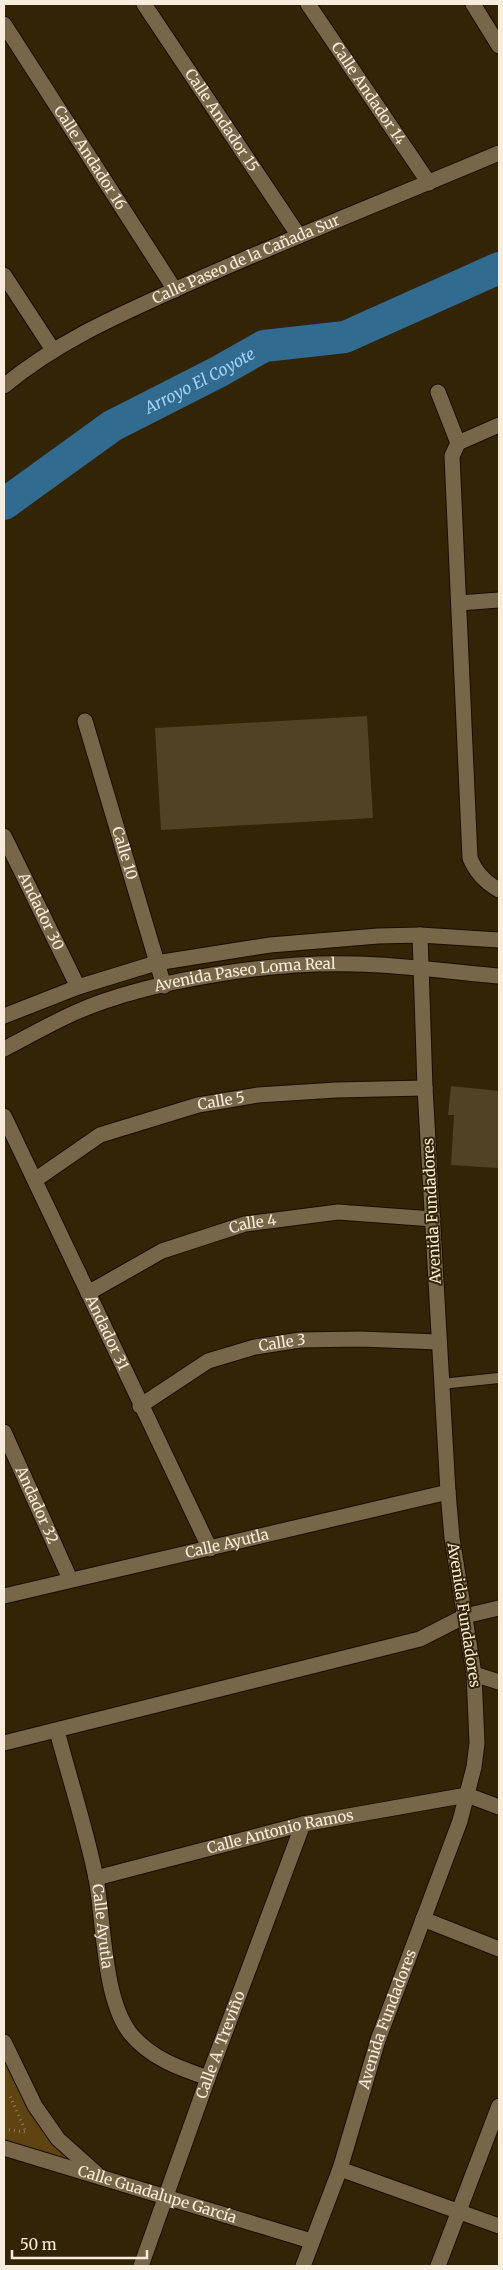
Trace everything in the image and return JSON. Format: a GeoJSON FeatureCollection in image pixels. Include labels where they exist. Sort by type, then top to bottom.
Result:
{"type":"FeatureCollection","features":[{"type":"Feature","properties":{"kind":"street","name":"Calle Andador 15"},"geometry":{"type":"LineString","coordinates":[[144,4],[299,236]]}},
{"type":"Feature","properties":{"kind":"street","name":"Calle Andador 14"},"geometry":{"type":"LineString","coordinates":[[308,4],[429,182]]}},
{"type":"Feature","properties":{"kind":"street"},"geometry":{"type":"LineString","coordinates":[[473,4],[499,46]]}},
{"type":"Feature","properties":{"kind":"street","name":"Calle Andador 16"},"geometry":{"type":"LineString","coordinates":[[4,24],[174,290]]}},
{"type":"Feature","properties":{"kind":"street","name":"Calle Paseo de la Cañada Sur"},"geometry":{"type":"LineString","coordinates":[[4,386],[30,364],[90,328],[299,236],[499,153]]}},
{"type":"Feature","properties":{"kind":"street"},"geometry":{"type":"LineString","coordinates":[[4,275],[53,350]]}},
{"type":"Feature","properties":{"kind":"street"},"geometry":{"type":"LineString","coordinates":[[438,392],[458,443]]}},
{"type":"Feature","properties":{"kind":"street"},"geometry":{"type":"LineString","coordinates":[[499,425],[458,443],[452,456],[470,858],[474,869],[486,883],[499,890]]}},
{"type":"Feature","properties":{"kind":"street"},"geometry":{"type":"LineString","coordinates":[[459,603],[499,600]]}},
{"type":"Feature","properties":{"kind":"street","name":"Calle 10"},"geometry":{"type":"LineString","coordinates":[[85,720],[164,986]]}},
{"type":"Feature","properties":{"kind":"street","name":"Andador 30"},"geometry":{"type":"LineString","coordinates":[[4,836],[78,987]]}},
{"type":"Feature","properties":{"kind":"street","name":"Avenida Paseo Loma Real"},"geometry":{"type":"LineString","coordinates":[[4,1016],[78,987],[156,963],[213,954],[348,937],[420,935],[499,940]]}},
{"type":"Feature","properties":{"kind":"street","name":"Avenida Fundadores"},"geometry":{"type":"LineString","coordinates":[[302,2266],[340,2169],[378,2040],[468,1795],[477,1743],[474,1674],[452,1538],[448,1492],[425,1088],[420,935]]}},
{"type":"Feature","properties":{"kind":"street"},"geometry":{"type":"LineString","coordinates":[[213,954],[217,975]]}},
{"type":"Feature","properties":{"kind":"street","name":"Avenida Paseo Loma Real"},"geometry":{"type":"LineString","coordinates":[[4,1049],[75,1012],[164,986],[217,975],[317,964],[357,964],[499,976]]}},
{"type":"Feature","properties":{"kind":"street","name":"Calle 5"},"geometry":{"type":"LineString","coordinates":[[35,1180],[100,1135],[198,1104],[268,1095],[336,1090],[425,1088]]}},
{"type":"Feature","properties":{"kind":"street","name":"Andador 31"},"geometry":{"type":"LineString","coordinates":[[4,1116],[140,1406],[210,1549]]}},
{"type":"Feature","properties":{"kind":"street","name":"Calle 4"},"geometry":{"type":"LineString","coordinates":[[88,1293],[162,1252],[245,1224],[338,1212],[433,1219]]}},
{"type":"Feature","properties":{"kind":"street","name":"Calle 3"},"geometry":{"type":"LineString","coordinates":[[140,1406],[208,1361],[255,1347],[300,1340],[360,1339],[439,1342]]}},
{"type":"Feature","properties":{"kind":"street","name":"Andador 32"},"geometry":{"type":"LineString","coordinates":[[4,1432],[70,1579]]}},
{"type":"Feature","properties":{"kind":"street","name":"Calle Ayutla"},"geometry":{"type":"LineString","coordinates":[[4,1596],[448,1492]]}},
{"type":"Feature","properties":{"kind":"street"},"geometry":{"type":"LineString","coordinates":[[4,1744],[420,1639],[465,1616],[499,1608]]}},
{"type":"Feature","properties":{"kind":"street"},"geometry":{"type":"LineString","coordinates":[[474,1674],[499,1682]]}},
{"type":"Feature","properties":{"kind":"street","name":"Calle Ayutla"},"geometry":{"type":"LineString","coordinates":[[56,1731],[96,1878],[111,1985],[121,2015],[130,2032],[146,2049],[167,2063],[208,2078]]}},
{"type":"Feature","properties":{"kind":"street"},"geometry":{"type":"LineString","coordinates":[[468,1795],[499,1807]]}},
{"type":"Feature","properties":{"kind":"street","name":"Calle Antonio Ramos"},"geometry":{"type":"LineString","coordinates":[[96,1878],[303,1824],[468,1795]]}},
{"type":"Feature","properties":{"kind":"street","name":"Calle A. Treviño"},"geometry":{"type":"LineString","coordinates":[[141,2266],[208,2078],[303,1824]]}},
{"type":"Feature","properties":{"kind":"street"},"geometry":{"type":"LineString","coordinates":[[423,1919],[499,1949]]}},
{"type":"Feature","properties":{"kind":"street"},"geometry":{"type":"LineString","coordinates":[[4,2042],[35,2106],[58,2139],[101,2178]]}},
{"type":"Feature","properties":{"kind":"street"},"geometry":{"type":"LineString","coordinates":[[438,2266],[499,2106]]}},
{"type":"Feature","properties":{"kind":"street","name":"Calle Guadalupe García"},"geometry":{"type":"LineString","coordinates":[[4,2148],[312,2241]]}},
{"type":"Feature","properties":{"kind":"street"},"geometry":{"type":"LineString","coordinates":[[340,2169],[499,2226]]}},
{"type":"Feature","properties":{"kind":"lane"},"geometry":{"type":"LineString","coordinates":[[442,1384],[499,1378]]}},
{"type":"Feature","properties":{"kind":"path"},"geometry":{"type":"LineString","coordinates":[[4,2129],[26,2132],[8,2091]]}},
{"type":"Feature","properties":{"kind":"shaded area"},"geometry":{"type":"Polygon","coordinates":[[[4,2054],[89,2171],[4,2146],[4,2054]]]}},
{"type":"Feature","properties":{"kind":"building"},"geometry":{"type":"Polygon","coordinates":[[[367,716],[373,818],[161,830],[155,728],[367,716]]]}},
{"type":"Feature","properties":{"kind":"building"},"geometry":{"type":"Polygon","coordinates":[[[451,1086],[499,1091],[498,1168],[451,1165],[454,1115],[448,1115],[451,1086]]]}},
{"type":"Feature","properties":{"kind":"waterway","name":"Arroyo El Coyote"},"geometry":{"type":"LineString","coordinates":[[4,504],[112,426],[218,372],[264,346],[345,337],[499,268]]}}]}
